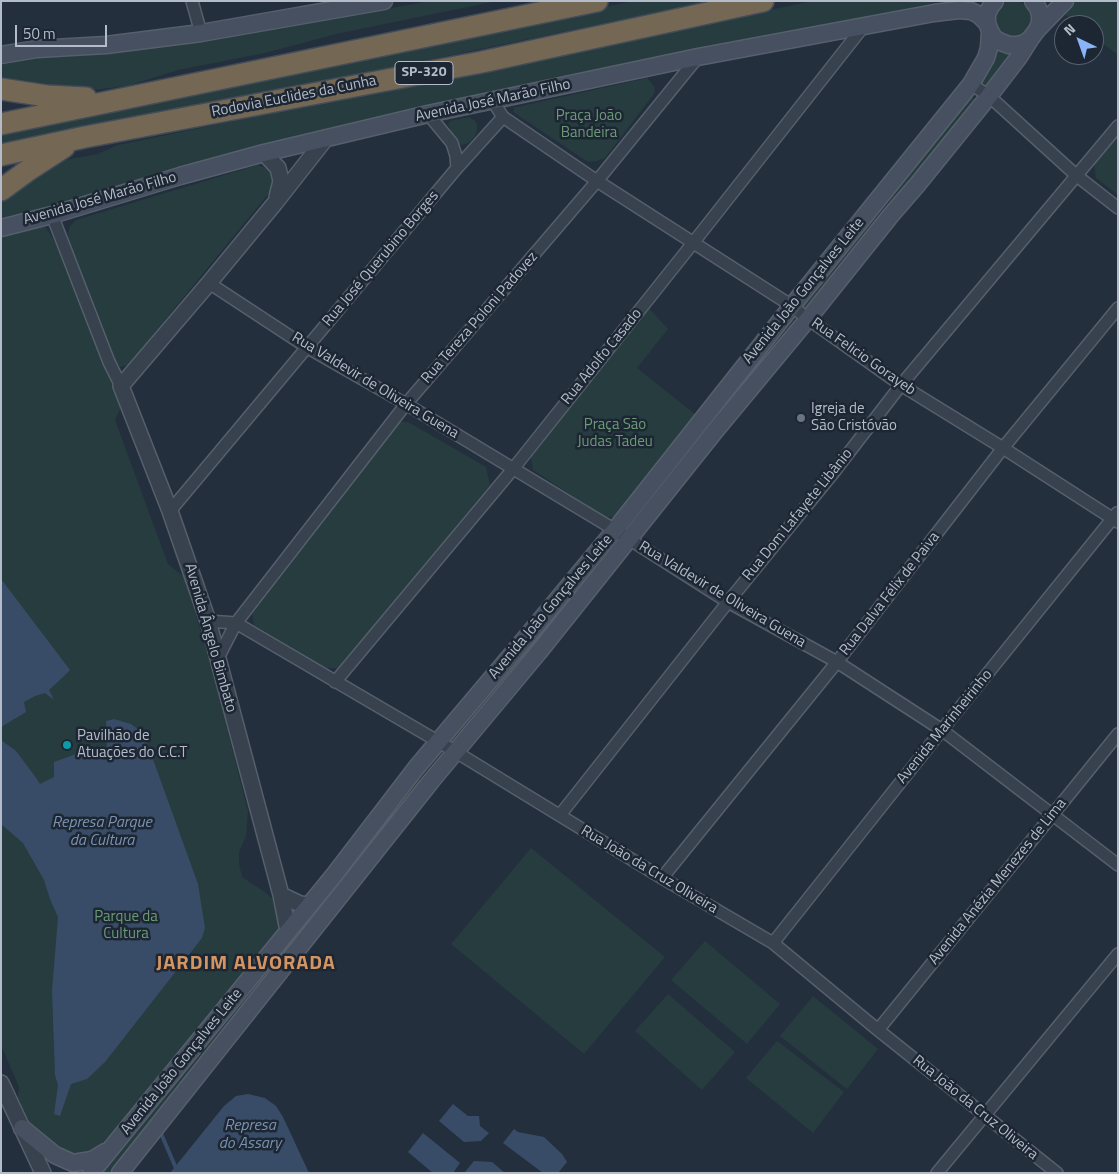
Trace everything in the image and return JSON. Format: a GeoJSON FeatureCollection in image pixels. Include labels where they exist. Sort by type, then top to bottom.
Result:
{"type":"FeatureCollection","features":[{"type":"Feature","properties":{"kind":"highway","name":"SP-320"},"geometry":{"type":"LineString","coordinates":[[1,124],[597,1]]}},
{"type":"Feature","properties":{"kind":"highway","name":"Rodovia Euclides da Cunha"},"geometry":{"type":"LineString","coordinates":[[1,155],[85,137],[482,62],[763,1]]}},
{"type":"Feature","properties":{"kind":"highway"},"geometry":{"type":"LineString","coordinates":[[1,89],[47,96],[114,100]]}},
{"type":"Feature","properties":{"kind":"highway"},"geometry":{"type":"LineString","coordinates":[[1,190],[27,170],[85,137]]}},
{"type":"Feature","properties":{"kind":"main road"},"geometry":{"type":"LineString","coordinates":[[1,55],[38,49],[106,44],[201,33],[337,6],[384,1]]}},
{"type":"Feature","properties":{"kind":"main road","name":"Avenida João Gonçalves Leite"},"geometry":{"type":"LineString","coordinates":[[92,1173],[334,875],[416,768],[615,530],[971,84],[986,58],[989,48],[988,14],[994,1]]}},
{"type":"Feature","properties":{"kind":"main road"},"geometry":{"type":"LineString","coordinates":[[1033,1],[1038,8],[1040,16],[1040,23],[1034,34]]}},
{"type":"Feature","properties":{"kind":"main road"},"geometry":{"type":"LineString","coordinates":[[1034,34],[1064,1]]}},
{"type":"Feature","properties":{"kind":"main road","name":"Avenida José Marão Filho"},"geometry":{"type":"LineString","coordinates":[[1,228],[264,153],[428,114],[698,57],[959,10],[971,11],[979,15],[989,27],[994,38],[1009,45],[1025,43],[1034,34]]}},
{"type":"Feature","properties":{"kind":"main road","name":"Avenida João Gonçalves Leite"},"geometry":{"type":"LineString","coordinates":[[120,1173],[432,780],[538,653],[715,431],[989,96],[1020,57],[1034,34]]}},
{"type":"Feature","properties":{"kind":"main road"},"geometry":{"type":"LineString","coordinates":[[876,202],[891,214]]}},
{"type":"Feature","properties":{"kind":"main road"},"geometry":{"type":"LineString","coordinates":[[701,420],[715,431]]}},
{"type":"Feature","properties":{"kind":"main road"},"geometry":{"type":"LineString","coordinates":[[524,640],[538,653]]}},
{"type":"Feature","properties":{"kind":"main road"},"geometry":{"type":"LineString","coordinates":[[416,768],[432,780]]}},
{"type":"Feature","properties":{"kind":"main road"},"geometry":{"type":"LineString","coordinates":[[22,1128],[55,1155],[73,1163],[92,1160],[112,1148]]}},
{"type":"Feature","properties":{"kind":"street"},"geometry":{"type":"LineString","coordinates":[[192,1],[201,33]]}},
{"type":"Feature","properties":{"kind":"street","name":"Rua Adolfo Casado"},"geometry":{"type":"LineString","coordinates":[[335,682],[513,469],[863,27]]}},
{"type":"Feature","properties":{"kind":"street","name":"Rua Tereza Poloni Padovez"},"geometry":{"type":"LineString","coordinates":[[218,658],[236,623],[406,404],[597,181],[698,57]]}},
{"type":"Feature","properties":{"kind":"street"},"geometry":{"type":"LineString","coordinates":[[971,84],[989,96],[1077,176],[1118,208]]}},
{"type":"Feature","properties":{"kind":"street","name":"Rua Felicio Gorayeb"},"geometry":{"type":"LineString","coordinates":[[492,100],[503,117],[597,181],[792,306],[901,385],[1116,517]]}},
{"type":"Feature","properties":{"kind":"street"},"geometry":{"type":"LineString","coordinates":[[428,114],[452,143],[457,168]]}},
{"type":"Feature","properties":{"kind":"street","name":"Rua José Querubino Borges"},"geometry":{"type":"LineString","coordinates":[[170,511],[457,168],[503,117]]}},
{"type":"Feature","properties":{"kind":"street","name":"Rua Dom Lafayete Libânio"},"geometry":{"type":"LineString","coordinates":[[560,815],[728,602],[834,472],[901,385],[1118,126]]}},
{"type":"Feature","properties":{"kind":"street"},"geometry":{"type":"LineString","coordinates":[[121,386],[209,283],[326,138]]}},
{"type":"Feature","properties":{"kind":"street"},"geometry":{"type":"LineString","coordinates":[[264,153],[278,168],[281,181],[275,203]]}},
{"type":"Feature","properties":{"kind":"street","name":"Avenida Ângelo Bimbato"},"geometry":{"type":"LineString","coordinates":[[52,215],[170,511],[208,621],[281,896],[288,931]]}},
{"type":"Feature","properties":{"kind":"street","name":"Rua Valdevir de Oliveira Guena"},"geometry":{"type":"LineString","coordinates":[[209,283],[308,348],[406,404],[615,530],[728,602],[837,662],[942,730],[1118,866]]}},
{"type":"Feature","properties":{"kind":"street","name":"Rua Dalva Félix de Paiva"},"geometry":{"type":"LineString","coordinates":[[662,878],[837,662],[1003,448],[1118,308]]}},
{"type":"Feature","properties":{"kind":"street","name":"Avenida Marinheirinho"},"geometry":{"type":"LineString","coordinates":[[773,943],[942,730],[1116,517]]}},
{"type":"Feature","properties":{"kind":"street","name":"Rua João da Cruz Oliveira"},"geometry":{"type":"LineString","coordinates":[[208,621],[236,623],[456,752],[662,878],[773,943],[878,1030],[1057,1173]]}},
{"type":"Feature","properties":{"kind":"street","name":"Avenida Anézia Menezes de Lima"},"geometry":{"type":"LineString","coordinates":[[878,1030],[1118,734]]}},
{"type":"Feature","properties":{"kind":"street"},"geometry":{"type":"LineString","coordinates":[[281,896],[300,904],[309,905]]}},
{"type":"Feature","properties":{"kind":"street"},"geometry":{"type":"LineString","coordinates":[[937,1173],[1118,954]]}},
{"type":"Feature","properties":{"kind":"street"},"geometry":{"type":"LineString","coordinates":[[1,1083],[43,1173]]}},
{"type":"Feature","properties":{"kind":"green space"},"geometry":{"type":"Polygon","coordinates":[[[431,1],[497,1],[336,34],[265,53],[178,70],[127,86],[83,91],[1,81],[1,62],[213,39],[431,1]]]}},
{"type":"Feature","properties":{"kind":"green space"},"geometry":{"type":"Polygon","coordinates":[[[633,1],[711,1],[1,149],[1,129],[478,34],[633,1]]]}},
{"type":"Feature","properties":{"kind":"green space"},"geometry":{"type":"Polygon","coordinates":[[[813,1],[941,1],[178,170],[1,220],[1,194],[42,164],[98,154],[118,145],[813,1]]]}},
{"type":"Feature","properties":{"kind":"green space"},"geometry":{"type":"Polygon","coordinates":[[[1013,1],[1026,6],[1031,19],[1026,32],[1013,37],[1000,32],[995,19],[1000,6],[1013,1]]]}},
{"type":"Feature","properties":{"kind":"green space"},"geometry":{"type":"Polygon","coordinates":[[[1072,1],[1118,1],[1118,55],[1104,44],[1104,15],[1066,15],[1063,13],[1072,1]]]}},
{"type":"Feature","properties":{"kind":"green space"},"geometry":{"type":"Polygon","coordinates":[[[994,47],[1011,56],[989,86],[982,85],[980,82],[994,47]]]}},
{"type":"Feature","properties":{"kind":"green space","name":"Praça João Bandeira"},"geometry":{"type":"Polygon","coordinates":[[[647,78],[654,86],[654,94],[605,158],[597,161],[588,162],[513,112],[514,107],[647,78]]]}},
{"type":"Feature","properties":{"kind":"green space"},"geometry":{"type":"Polygon","coordinates":[[[970,96],[975,99],[975,104],[892,203],[888,201],[887,196],[970,96]]]}},
{"type":"Feature","properties":{"kind":"green space"},"geometry":{"type":"Polygon","coordinates":[[[469,117],[477,125],[475,136],[468,143],[458,144],[448,125],[450,121],[469,117]]]}},
{"type":"Feature","properties":{"kind":"green space"},"geometry":{"type":"Polygon","coordinates":[[[1118,136],[1118,195],[1096,178],[1094,165],[1118,136]]]}},
{"type":"Feature","properties":{"kind":"green space"},"geometry":{"type":"Polygon","coordinates":[[[258,165],[266,168],[271,173],[274,179],[274,187],[128,365],[121,367],[114,362],[70,245],[68,234],[70,226],[76,220],[258,165]]]}},
{"type":"Feature","properties":{"kind":"green space"},"geometry":{"type":"Polygon","coordinates":[[[872,216],[877,220],[877,224],[808,308],[804,309],[801,303],[872,216]]]}},
{"type":"Feature","properties":{"kind":"green space","name":"Parque da Cultura"},"geometry":{"type":"Polygon","coordinates":[[[41,225],[46,228],[64,256],[121,407],[115,420],[168,564],[184,577],[186,583],[212,668],[248,812],[246,836],[239,852],[242,877],[265,892],[276,902],[281,918],[280,932],[111,1139],[96,1152],[79,1157],[40,1141],[14,1102],[18,1096],[19,1087],[1,1045],[1,234],[41,225]]]}},
{"type":"Feature","properties":{"kind":"green space","name":"Praça São Judas Tadeu"},"geometry":{"type":"Polygon","coordinates":[[[648,307],[668,329],[637,368],[696,415],[617,516],[606,518],[533,470],[531,457],[648,307]]]}},
{"type":"Feature","properties":{"kind":"green space"},"geometry":{"type":"Polygon","coordinates":[[[792,319],[794,325],[714,422],[711,418],[792,319]]]}},
{"type":"Feature","properties":{"kind":"green space"},"geometry":{"type":"Polygon","coordinates":[[[400,422],[408,422],[486,467],[490,485],[338,668],[325,668],[254,625],[252,614],[400,422]]]}},
{"type":"Feature","properties":{"kind":"green space"},"geometry":{"type":"Polygon","coordinates":[[[614,541],[617,543],[540,639],[537,636],[614,541]]]}},
{"type":"Feature","properties":{"kind":"green space"},"geometry":{"type":"Polygon","coordinates":[[[525,650],[528,653],[454,743],[450,745],[447,737],[525,650]]]}},
{"type":"Feature","properties":{"kind":"green space"},"geometry":{"type":"Polygon","coordinates":[[[417,776],[422,784],[347,875],[342,872],[417,776]]]}},
{"type":"Feature","properties":{"kind":"green space"},"geometry":{"type":"Polygon","coordinates":[[[531,848],[665,957],[584,1054],[451,944],[531,848]]]}},
{"type":"Feature","properties":{"kind":"green space"},"geometry":{"type":"Polygon","coordinates":[[[329,889],[334,893],[112,1173],[100,1173],[329,889]]]}},
{"type":"Feature","properties":{"kind":"green space"},"geometry":{"type":"Polygon","coordinates":[[[705,941],[780,1004],[747,1044],[671,980],[705,941]]]}},
{"type":"Feature","properties":{"kind":"green space"},"geometry":{"type":"Polygon","coordinates":[[[668,994],[735,1052],[702,1090],[635,1031],[668,994]]]}},
{"type":"Feature","properties":{"kind":"green space"},"geometry":{"type":"Polygon","coordinates":[[[813,996],[878,1049],[847,1089],[780,1036],[813,996]]]}},
{"type":"Feature","properties":{"kind":"green space"},"geometry":{"type":"Polygon","coordinates":[[[777,1041],[844,1092],[813,1133],[746,1078],[777,1041]]]}},
{"type":"Feature","properties":{"kind":"water"},"geometry":{"type":"Polygon","coordinates":[[[1,579],[70,670],[49,690],[54,700],[45,693],[35,696],[24,702],[26,712],[1,727],[1,579]]]}},
{"type":"Feature","properties":{"kind":"water","name":"Represa Parque da Cultura"},"geometry":{"type":"Polygon","coordinates":[[[114,719],[131,724],[139,730],[146,740],[198,884],[205,928],[202,938],[105,1062],[87,1079],[71,1084],[60,1116],[54,1114],[58,1085],[55,1075],[52,991],[58,917],[44,880],[23,843],[1,824],[1,740],[16,751],[40,784],[54,777],[54,762],[90,749],[95,756],[107,751],[106,721],[114,719]]]}},
{"type":"Feature","properties":{"kind":"water","name":"Represa do Assary"},"geometry":{"type":"Polygon","coordinates":[[[248,1094],[265,1098],[276,1106],[309,1173],[170,1173],[224,1106],[236,1096],[248,1094]]]}},
{"type":"Feature","properties":{"kind":"water"},"geometry":{"type":"Polygon","coordinates":[[[453,1104],[468,1116],[479,1116],[480,1126],[489,1133],[481,1141],[464,1142],[439,1121],[453,1104]]]}},
{"type":"Feature","properties":{"kind":"water"},"geometry":{"type":"Polygon","coordinates":[[[514,1129],[518,1132],[544,1137],[562,1154],[567,1162],[558,1173],[543,1173],[503,1143],[514,1129]]]}},
{"type":"Feature","properties":{"kind":"water"},"geometry":{"type":"Polygon","coordinates":[[[423,1133],[460,1163],[453,1173],[433,1173],[408,1152],[423,1133]]]}},
{"type":"Feature","properties":{"kind":"water"},"geometry":{"type":"Polygon","coordinates":[[[474,1161],[492,1162],[505,1173],[464,1173],[474,1161]]]}},
{"type":"Feature","properties":{"kind":"waterway"},"geometry":{"type":"LineString","coordinates":[[160,1131],[178,1173]]}},
{"type":"Feature","properties":{"kind":"place","name":"Igreja de São Cristóvão"},"geometry":{"type":"Point","coordinates":[801,418]}},
{"type":"Feature","properties":{"kind":"place","name":"Pavilhão de Atuações do C.C.T"},"geometry":{"type":"Point","coordinates":[67,745]}},
{"type":"Feature","properties":{"kind":"district","name":"JARDIM ALVORADA"},"geometry":{"type":"Point","coordinates":[246,964]}}]}
